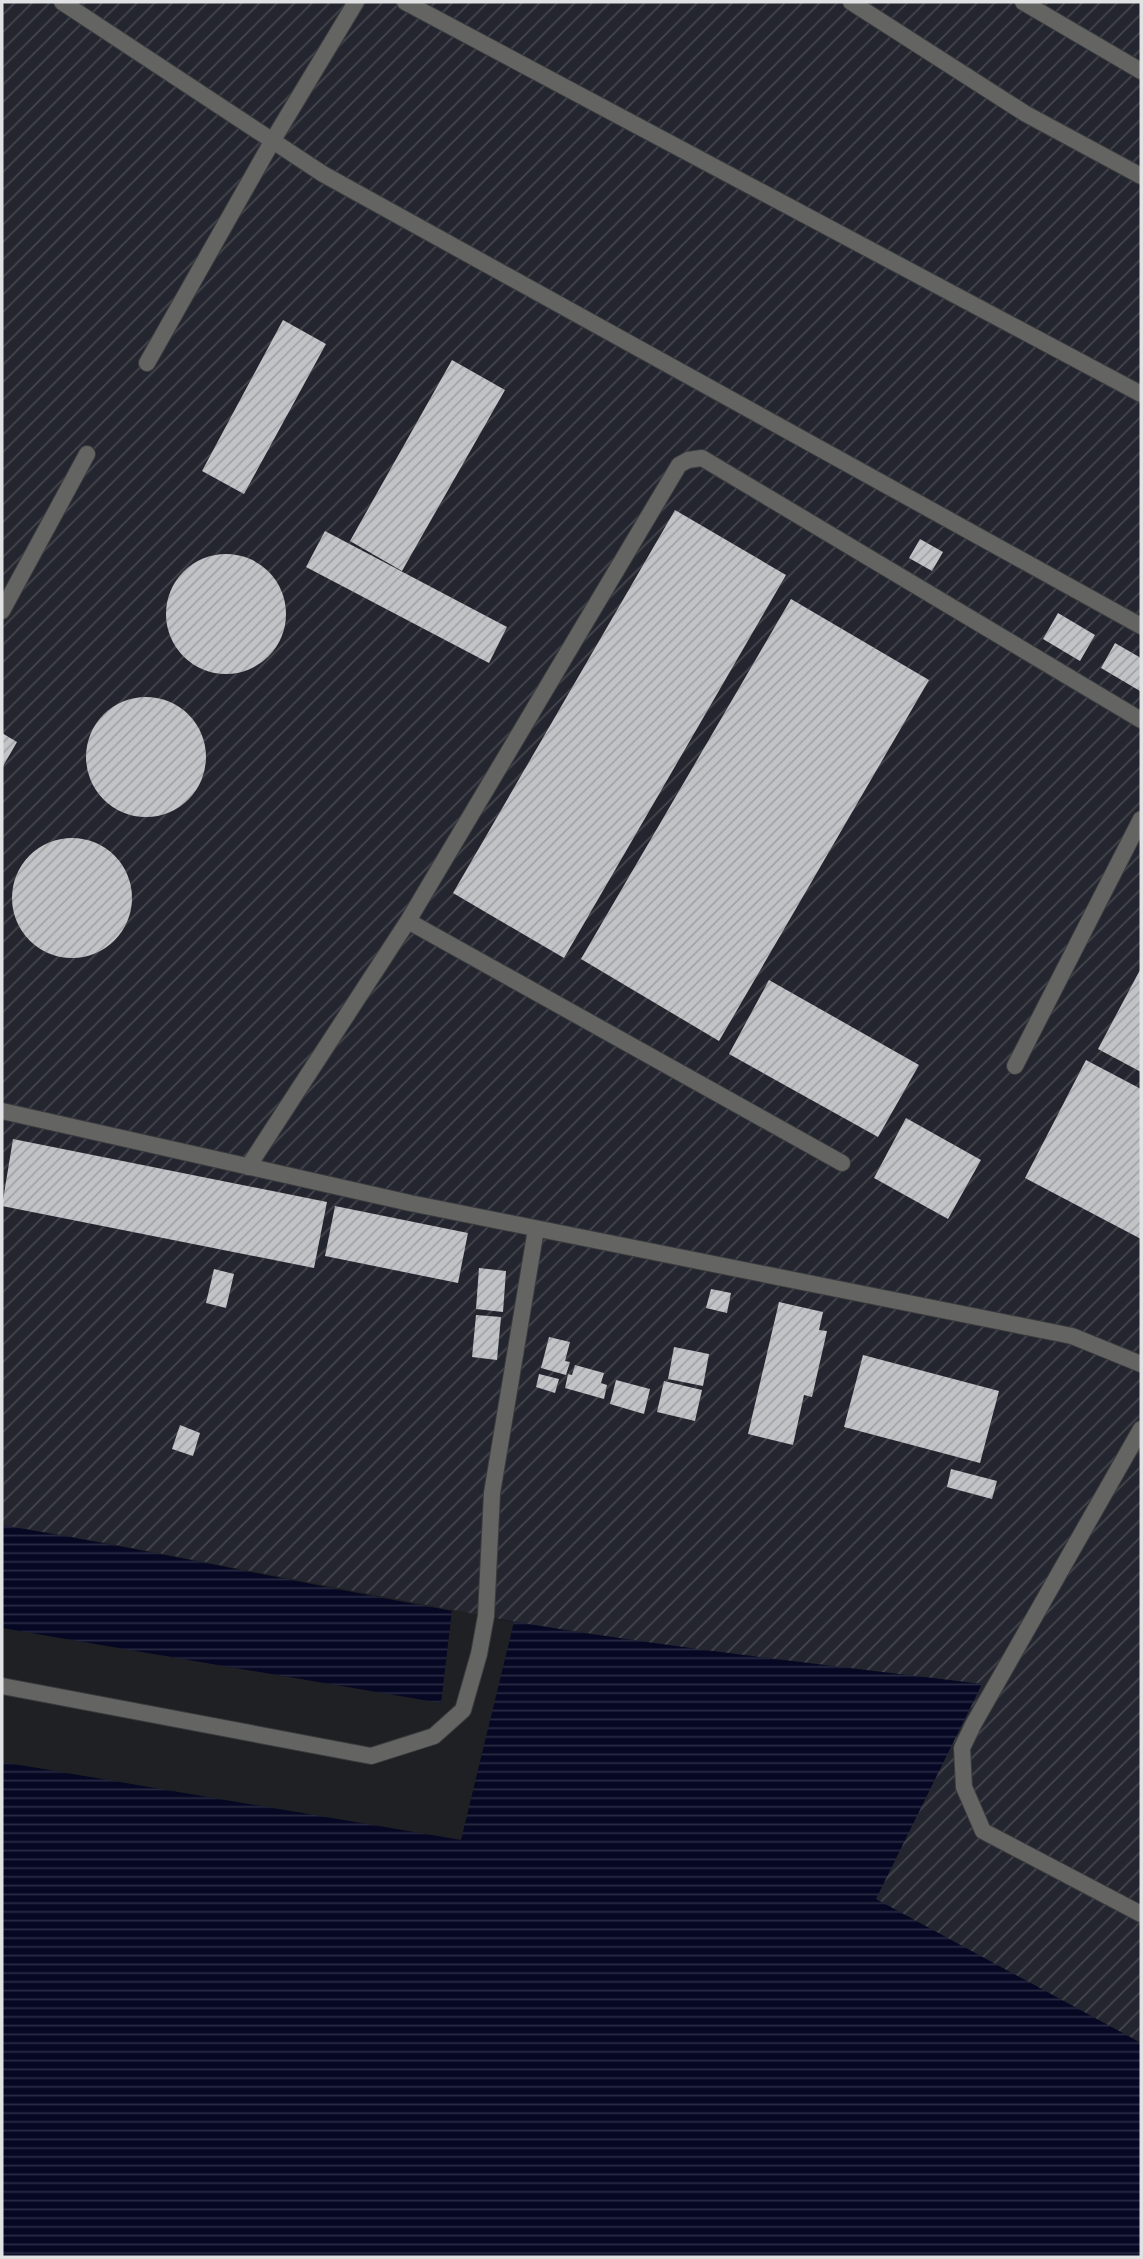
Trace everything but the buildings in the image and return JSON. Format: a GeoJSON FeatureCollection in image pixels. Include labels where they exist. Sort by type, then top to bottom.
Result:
{"type":"FeatureCollection","features":[{"type":"Feature","properties":{"kind":"lane"},"geometry":{"type":"LineString","coordinates":[[62,2],[323,174],[1141,626]]}},
{"type":"Feature","properties":{"kind":"lane"},"geometry":{"type":"LineString","coordinates":[[147,363],[273,140],[356,2]]}},
{"type":"Feature","properties":{"kind":"lane"},"geometry":{"type":"LineString","coordinates":[[405,2],[1141,394]]}},
{"type":"Feature","properties":{"kind":"lane"},"geometry":{"type":"LineString","coordinates":[[851,2],[1026,114],[1141,176]]}},
{"type":"Feature","properties":{"kind":"lane"},"geometry":{"type":"LineString","coordinates":[[1026,3],[1141,71]]}},
{"type":"Feature","properties":{"kind":"lane"},"geometry":{"type":"LineString","coordinates":[[2,611],[86,454]]}},
{"type":"Feature","properties":{"kind":"lane"},"geometry":{"type":"LineString","coordinates":[[248,1167],[408,921],[679,465],[688,460],[702,458],[1141,720]]}},
{"type":"Feature","properties":{"kind":"lane"},"geometry":{"type":"LineString","coordinates":[[1015,1066],[1141,819]]}},
{"type":"Feature","properties":{"kind":"lane"},"geometry":{"type":"LineString","coordinates":[[408,921],[842,1163]]}},
{"type":"Feature","properties":{"kind":"lane"},"geometry":{"type":"LineString","coordinates":[[2,1111],[536,1228],[1072,1336],[1141,1364]]}},
{"type":"Feature","properties":{"kind":"lane"},"geometry":{"type":"LineString","coordinates":[[2,1686],[370,1756],[434,1736],[463,1710],[479,1654],[486,1616],[492,1493],[536,1228]]}},
{"type":"Feature","properties":{"kind":"lane"},"geometry":{"type":"LineString","coordinates":[[1141,1429],[962,1748],[964,1787],[983,1831],[1141,1914]]}},
{"type":"Feature","properties":{"kind":"shaded area"},"geometry":{"type":"Polygon","coordinates":[[[2,2],[1141,2],[1141,2043],[875,1899],[981,1684],[696,1650],[515,1622],[2,1525],[2,2]]]}},
{"type":"Feature","properties":{"kind":"water"},"geometry":{"type":"Polygon","coordinates":[[[2,1525],[516,1622],[690,1648],[982,1684],[876,1899],[1141,2043],[1141,2257],[2,2257],[2,1525]]]}},
{"type":"Feature","properties":{"kind":"pier"},"geometry":{"type":"Polygon","coordinates":[[[452,1610],[514,1622],[461,1840],[2,1762],[2,1628],[441,1703],[452,1610]]]}}]}
